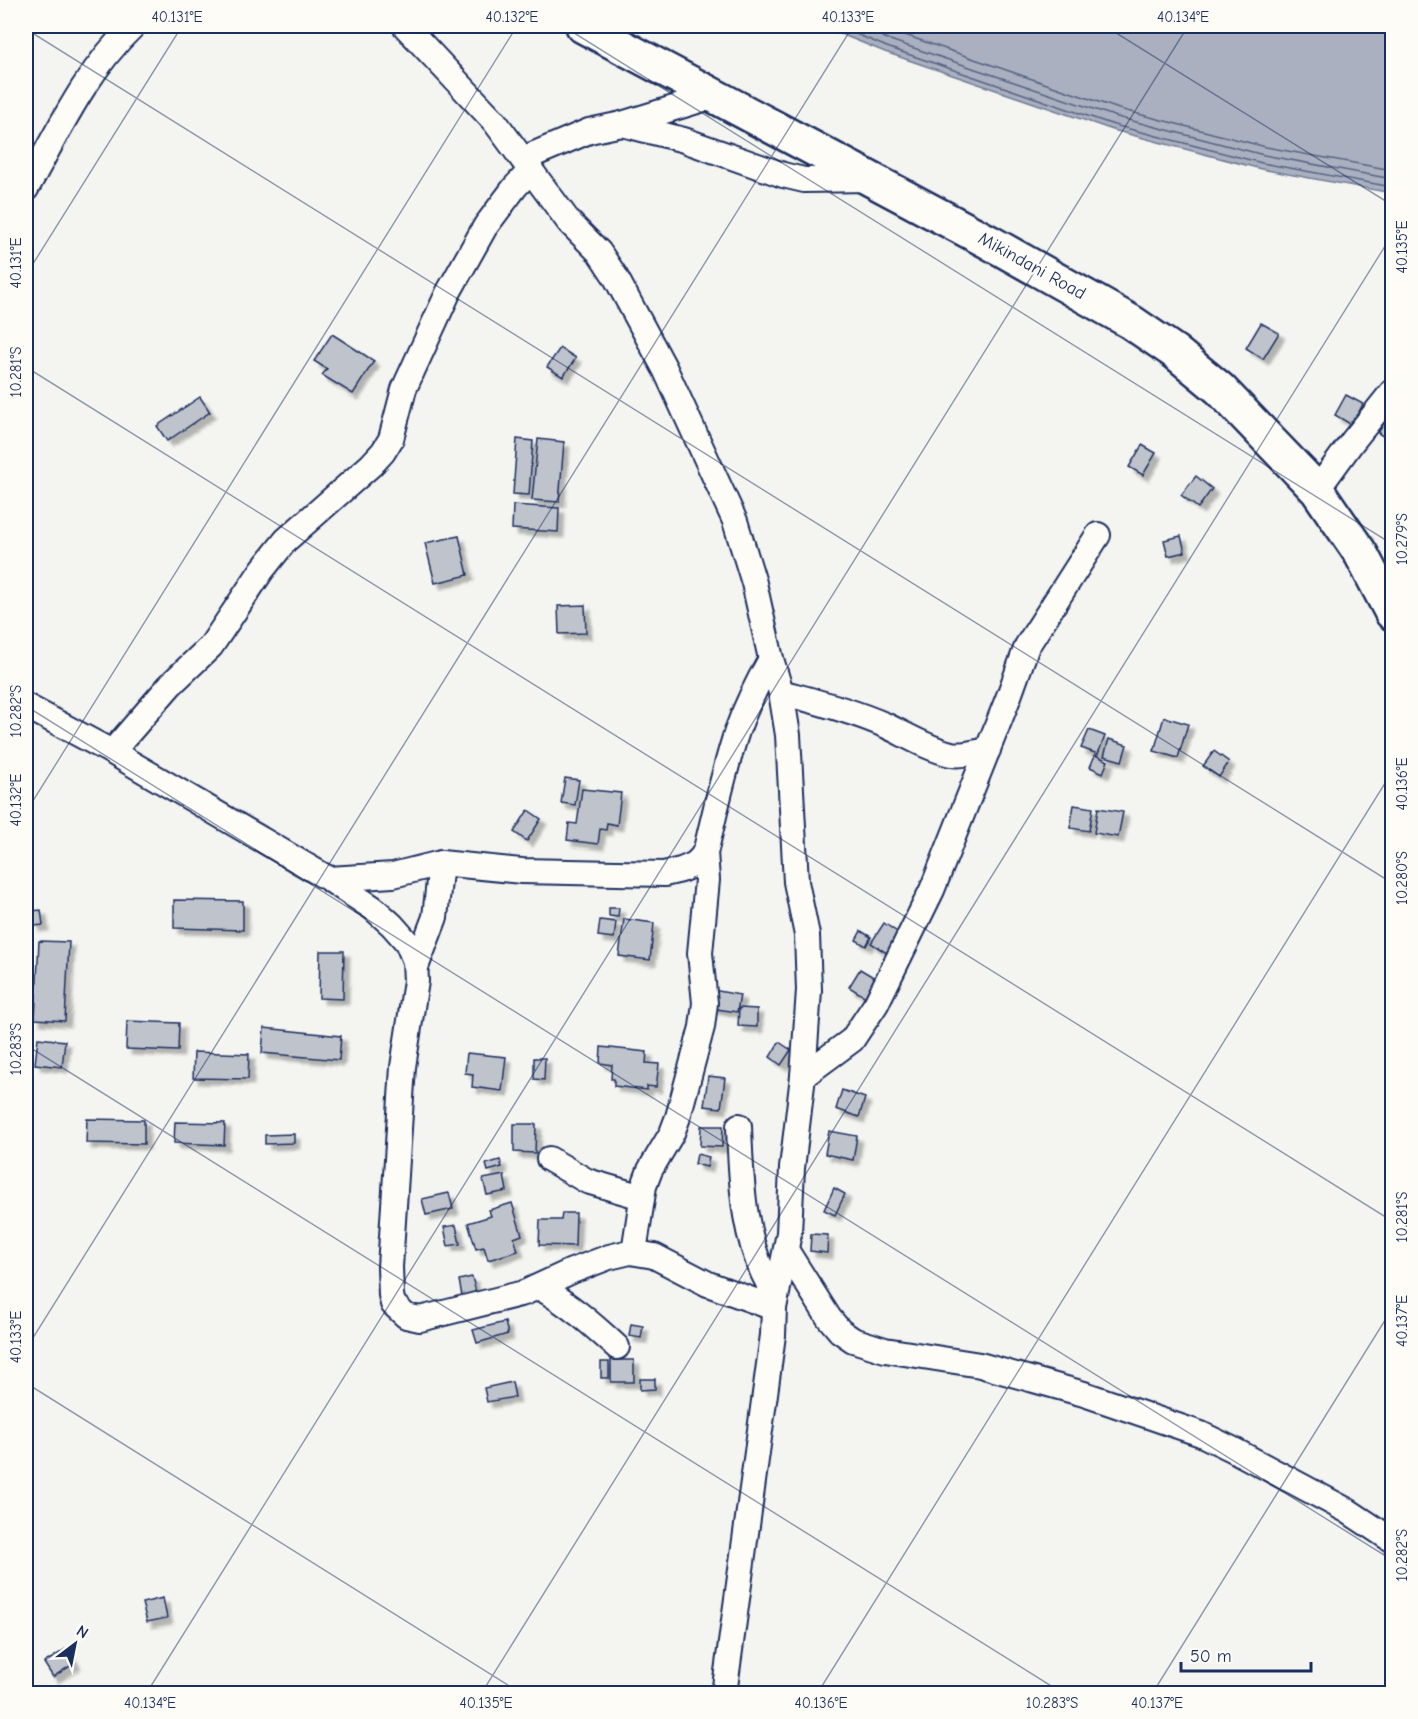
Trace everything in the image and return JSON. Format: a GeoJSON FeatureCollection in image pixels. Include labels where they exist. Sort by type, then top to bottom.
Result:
{"type":"FeatureCollection","features":[{"type":"Feature","properties":{"kind":"highway","name":"Mikindani Road"},"geometry":{"type":"LineString","coordinates":[[582,26],[989,242],[1121,316],[1166,346],[1220,389],[1317,490],[1361,554],[1392,613]]}},
{"type":"Feature","properties":{"kind":"street"},"geometry":{"type":"LineString","coordinates":[[26,189],[87,80],[112,46],[133,26]]}},
{"type":"Feature","properties":{"kind":"street"},"geometry":{"type":"LineString","coordinates":[[405,26],[495,122],[569,222],[599,252],[615,276],[665,369],[735,521],[754,583],[781,692],[788,735],[796,882],[807,935],[808,990],[803,1076],[792,1167],[791,1216],[775,1302],[773,1335],[724,1694]]}},
{"type":"Feature","properties":{"kind":"street"},"geometry":{"type":"LineString","coordinates":[[112,752],[171,684],[211,646],[267,563],[286,540],[372,465],[383,452],[395,427],[404,389],[415,362],[448,293],[485,227],[515,187],[527,164],[589,131],[622,124],[713,96]]}},
{"type":"Feature","properties":{"kind":"street"},"geometry":{"type":"LineString","coordinates":[[622,124],[684,140],[783,175],[804,180],[869,178]]}},
{"type":"Feature","properties":{"kind":"street"},"geometry":{"type":"LineString","coordinates":[[1317,490],[1392,392]]}},
{"type":"Feature","properties":{"kind":"street"},"geometry":{"type":"LineString","coordinates":[[803,1076],[852,1040],[876,1004],[932,890],[1027,646],[1098,535]]}},
{"type":"Feature","properties":{"kind":"street"},"geometry":{"type":"LineString","coordinates":[[634,1252],[642,1197],[650,1170],[672,1133],[678,1117],[702,1027],[705,1003],[700,953],[707,880],[705,852],[726,766],[738,729],[754,689],[771,659]]}},
{"type":"Feature","properties":{"kind":"street"},"geometry":{"type":"LineString","coordinates":[[781,692],[843,709],[953,754],[964,755],[988,750]]}},
{"type":"Feature","properties":{"kind":"street"},"geometry":{"type":"LineString","coordinates":[[26,706],[112,752],[329,879],[359,898],[392,925],[407,942],[414,955],[416,981],[403,1067],[390,1267],[393,1304],[406,1316],[420,1319],[524,1293],[609,1257],[634,1252],[654,1256],[708,1284],[775,1302]]}},
{"type":"Feature","properties":{"kind":"street"},"geometry":{"type":"LineString","coordinates":[[329,879],[393,875],[441,863],[522,871],[664,874],[688,867],[699,861],[705,852]]}},
{"type":"Feature","properties":{"kind":"street"},"geometry":{"type":"LineString","coordinates":[[416,967],[435,917],[441,863]]}},
{"type":"Feature","properties":{"kind":"street"},"geometry":{"type":"LineString","coordinates":[[739,1126],[746,1217],[759,1268],[775,1302]]}},
{"type":"Feature","properties":{"kind":"street"},"geometry":{"type":"LineString","coordinates":[[549,1159],[587,1180],[642,1197]]}},
{"type":"Feature","properties":{"kind":"street"},"geometry":{"type":"LineString","coordinates":[[786,1250],[829,1318],[840,1331],[854,1340],[885,1350],[980,1365],[1084,1394],[1201,1434],[1348,1511],[1392,1540]]}},
{"type":"Feature","properties":{"kind":"street"},"geometry":{"type":"LineString","coordinates":[[539,1287],[563,1300],[617,1347]]}},
{"type":"Feature","properties":{"kind":"water"},"geometry":{"type":"Polygon","coordinates":[[[821,26],[1392,26],[1392,193],[1261,169],[1113,130],[885,52],[821,26]]]}},
{"type":"Feature","properties":{"kind":"building"},"geometry":{"type":"Polygon","coordinates":[[[1261,323],[1279,333],[1263,359],[1246,348],[1261,323]]]}},
{"type":"Feature","properties":{"kind":"building"},"geometry":{"type":"Polygon","coordinates":[[[332,334],[374,361],[353,394],[322,375],[327,369],[314,361],[332,334]]]}},
{"type":"Feature","properties":{"kind":"building"},"geometry":{"type":"Polygon","coordinates":[[[560,348],[576,358],[563,377],[547,367],[560,348]]]}},
{"type":"Feature","properties":{"kind":"building"},"geometry":{"type":"Polygon","coordinates":[[[1346,395],[1363,404],[1352,425],[1335,415],[1346,395]]]}},
{"type":"Feature","properties":{"kind":"building"},"geometry":{"type":"Polygon","coordinates":[[[200,397],[210,412],[167,441],[157,426],[200,397]]]}},
{"type":"Feature","properties":{"kind":"building"},"geometry":{"type":"Polygon","coordinates":[[[1392,410],[1392,442],[1378,433],[1392,410]]]}},
{"type":"Feature","properties":{"kind":"building"},"geometry":{"type":"Polygon","coordinates":[[[517,439],[533,441],[529,495],[513,494],[517,439]]]}},
{"type":"Feature","properties":{"kind":"building"},"geometry":{"type":"Polygon","coordinates":[[[538,439],[564,442],[559,502],[532,500],[538,439]]]}},
{"type":"Feature","properties":{"kind":"building"},"geometry":{"type":"Polygon","coordinates":[[[1142,445],[1156,453],[1143,475],[1129,467],[1142,445]]]}},
{"type":"Feature","properties":{"kind":"building"},"geometry":{"type":"Polygon","coordinates":[[[1196,476],[1212,489],[1198,508],[1181,495],[1196,476]]]}},
{"type":"Feature","properties":{"kind":"building"},"geometry":{"type":"Polygon","coordinates":[[[513,505],[559,508],[558,532],[512,529],[513,505]]]}},
{"type":"Feature","properties":{"kind":"building"},"geometry":{"type":"Polygon","coordinates":[[[459,536],[468,575],[435,583],[425,543],[459,536]]]}},
{"type":"Feature","properties":{"kind":"building"},"geometry":{"type":"Polygon","coordinates":[[[1181,536],[1185,552],[1168,556],[1164,540],[1181,536]]]}},
{"type":"Feature","properties":{"kind":"building"},"geometry":{"type":"Polygon","coordinates":[[[585,605],[586,633],[559,634],[558,606],[585,605]]]}},
{"type":"Feature","properties":{"kind":"building"},"geometry":{"type":"Polygon","coordinates":[[[1164,717],[1188,724],[1178,758],[1154,751],[1164,717]]]}},
{"type":"Feature","properties":{"kind":"building"},"geometry":{"type":"Polygon","coordinates":[[[1089,730],[1105,736],[1098,754],[1081,748],[1089,730]]]}},
{"type":"Feature","properties":{"kind":"building"},"geometry":{"type":"Polygon","coordinates":[[[1109,739],[1127,745],[1122,761],[1104,756],[1109,739]]]}},
{"type":"Feature","properties":{"kind":"building"},"geometry":{"type":"Polygon","coordinates":[[[1214,751],[1229,762],[1219,777],[1203,766],[1214,751]]]}},
{"type":"Feature","properties":{"kind":"building"},"geometry":{"type":"Polygon","coordinates":[[[1095,755],[1108,761],[1103,773],[1090,767],[1095,755]]]}},
{"type":"Feature","properties":{"kind":"building"},"geometry":{"type":"Polygon","coordinates":[[[565,778],[579,780],[575,805],[561,803],[565,778]]]}},
{"type":"Feature","properties":{"kind":"building"},"geometry":{"type":"Polygon","coordinates":[[[582,789],[621,793],[617,825],[607,823],[606,830],[600,829],[598,844],[567,840],[569,823],[577,824],[582,789]]]}},
{"type":"Feature","properties":{"kind":"building"},"geometry":{"type":"Polygon","coordinates":[[[1074,805],[1093,808],[1089,831],[1070,828],[1074,805]]]}},
{"type":"Feature","properties":{"kind":"building"},"geometry":{"type":"Polygon","coordinates":[[[1098,808],[1123,812],[1118,837],[1094,833],[1098,808]]]}},
{"type":"Feature","properties":{"kind":"building"},"geometry":{"type":"Polygon","coordinates":[[[528,810],[541,819],[527,841],[514,832],[528,810]]]}},
{"type":"Feature","properties":{"kind":"building"},"geometry":{"type":"Polygon","coordinates":[[[174,900],[243,901],[243,930],[174,928],[174,900]]]}},
{"type":"Feature","properties":{"kind":"building"},"geometry":{"type":"Polygon","coordinates":[[[609,908],[619,908],[618,917],[609,916],[609,908]]]}},
{"type":"Feature","properties":{"kind":"building"},"geometry":{"type":"Polygon","coordinates":[[[41,910],[43,925],[34,926],[31,911],[41,910]]]}},
{"type":"Feature","properties":{"kind":"building"},"geometry":{"type":"Polygon","coordinates":[[[624,919],[654,923],[650,960],[619,956],[624,919]]]}},
{"type":"Feature","properties":{"kind":"building"},"geometry":{"type":"Polygon","coordinates":[[[600,920],[616,922],[614,938],[598,936],[600,920]]]}},
{"type":"Feature","properties":{"kind":"building"},"geometry":{"type":"Polygon","coordinates":[[[884,923],[900,934],[888,954],[871,943],[884,923]]]}},
{"type":"Feature","properties":{"kind":"building"},"geometry":{"type":"Polygon","coordinates":[[[861,931],[871,937],[866,946],[856,940],[861,931]]]}},
{"type":"Feature","properties":{"kind":"building"},"geometry":{"type":"Polygon","coordinates":[[[39,941],[69,942],[65,1021],[35,1019],[39,941]]]}},
{"type":"Feature","properties":{"kind":"building"},"geometry":{"type":"Polygon","coordinates":[[[320,951],[344,951],[343,999],[319,998],[320,951]]]}},
{"type":"Feature","properties":{"kind":"building"},"geometry":{"type":"Polygon","coordinates":[[[860,969],[880,981],[869,999],[849,987],[860,969]]]}},
{"type":"Feature","properties":{"kind":"building"},"geometry":{"type":"Polygon","coordinates":[[[713,990],[740,995],[737,1012],[710,1008],[713,990]]]}},
{"type":"Feature","properties":{"kind":"building"},"geometry":{"type":"Polygon","coordinates":[[[739,1008],[757,1009],[757,1027],[738,1026],[739,1008]]]}},
{"type":"Feature","properties":{"kind":"building"},"geometry":{"type":"Polygon","coordinates":[[[127,1021],[179,1023],[178,1051],[126,1049],[127,1021]]]}},
{"type":"Feature","properties":{"kind":"building"},"geometry":{"type":"Polygon","coordinates":[[[264,1028],[341,1036],[339,1060],[262,1053],[264,1028]]]}},
{"type":"Feature","properties":{"kind":"building"},"geometry":{"type":"Polygon","coordinates":[[[38,1038],[65,1041],[62,1067],[35,1064],[38,1038]]]}},
{"type":"Feature","properties":{"kind":"building"},"geometry":{"type":"Polygon","coordinates":[[[779,1042],[791,1050],[781,1065],[770,1057],[779,1042]]]}},
{"type":"Feature","properties":{"kind":"building"},"geometry":{"type":"Polygon","coordinates":[[[601,1047],[647,1052],[646,1063],[659,1064],[656,1087],[647,1086],[647,1090],[614,1086],[614,1079],[611,1079],[612,1065],[600,1063],[601,1047]]]}},
{"type":"Feature","properties":{"kind":"building"},"geometry":{"type":"Polygon","coordinates":[[[194,1052],[249,1054],[248,1079],[193,1078],[194,1052]]]}},
{"type":"Feature","properties":{"kind":"building"},"geometry":{"type":"Polygon","coordinates":[[[467,1053],[506,1057],[502,1091],[472,1087],[473,1074],[465,1073],[467,1053]]]}},
{"type":"Feature","properties":{"kind":"building"},"geometry":{"type":"Polygon","coordinates":[[[534,1058],[545,1058],[544,1080],[534,1079],[534,1058]]]}},
{"type":"Feature","properties":{"kind":"building"},"geometry":{"type":"Polygon","coordinates":[[[708,1076],[725,1078],[721,1108],[704,1106],[708,1076]]]}},
{"type":"Feature","properties":{"kind":"building"},"geometry":{"type":"Polygon","coordinates":[[[842,1090],[865,1098],[859,1117],[836,1109],[842,1090]]]}},
{"type":"Feature","properties":{"kind":"building"},"geometry":{"type":"Polygon","coordinates":[[[87,1119],[144,1120],[144,1144],[86,1143],[87,1119]]]}},
{"type":"Feature","properties":{"kind":"building"},"geometry":{"type":"Polygon","coordinates":[[[175,1122],[225,1123],[224,1145],[174,1143],[175,1122]]]}},
{"type":"Feature","properties":{"kind":"building"},"geometry":{"type":"Polygon","coordinates":[[[514,1124],[536,1124],[535,1153],[514,1152],[514,1124]]]}},
{"type":"Feature","properties":{"kind":"building"},"geometry":{"type":"Polygon","coordinates":[[[701,1126],[723,1126],[722,1147],[700,1146],[701,1126]]]}},
{"type":"Feature","properties":{"kind":"building"},"geometry":{"type":"Polygon","coordinates":[[[829,1131],[857,1136],[853,1160],[825,1154],[829,1131]]]}},
{"type":"Feature","properties":{"kind":"building"},"geometry":{"type":"Polygon","coordinates":[[[294,1134],[294,1143],[265,1144],[265,1135],[294,1134]]]}},
{"type":"Feature","properties":{"kind":"building"},"geometry":{"type":"Polygon","coordinates":[[[697,1154],[709,1157],[707,1167],[695,1164],[697,1154]]]}},
{"type":"Feature","properties":{"kind":"building"},"geometry":{"type":"Polygon","coordinates":[[[500,1160],[502,1167],[488,1171],[486,1164],[500,1160]]]}},
{"type":"Feature","properties":{"kind":"building"},"geometry":{"type":"Polygon","coordinates":[[[504,1175],[507,1191],[487,1195],[483,1179],[504,1175]]]}},
{"type":"Feature","properties":{"kind":"building"},"geometry":{"type":"Polygon","coordinates":[[[834,1188],[845,1194],[835,1215],[824,1210],[834,1188]]]}},
{"type":"Feature","properties":{"kind":"building"},"geometry":{"type":"Polygon","coordinates":[[[449,1193],[453,1209],[426,1215],[422,1199],[449,1193]]]}},
{"type":"Feature","properties":{"kind":"building"},"geometry":{"type":"Polygon","coordinates":[[[512,1203],[522,1235],[514,1238],[518,1251],[488,1260],[484,1247],[476,1249],[468,1223],[491,1216],[489,1210],[512,1203]]]}},
{"type":"Feature","properties":{"kind":"building"},"geometry":{"type":"Polygon","coordinates":[[[562,1213],[576,1213],[575,1246],[539,1245],[540,1220],[561,1220],[562,1213]]]}},
{"type":"Feature","properties":{"kind":"building"},"geometry":{"type":"Polygon","coordinates":[[[456,1225],[460,1244],[448,1246],[444,1227],[456,1225]]]}},
{"type":"Feature","properties":{"kind":"building"},"geometry":{"type":"Polygon","coordinates":[[[811,1234],[828,1235],[827,1253],[810,1251],[811,1234]]]}},
{"type":"Feature","properties":{"kind":"building"},"geometry":{"type":"Polygon","coordinates":[[[472,1277],[476,1292],[462,1296],[459,1280],[472,1277]]]}},
{"type":"Feature","properties":{"kind":"building"},"geometry":{"type":"Polygon","coordinates":[[[505,1322],[508,1334],[477,1343],[473,1330],[505,1322]]]}},
{"type":"Feature","properties":{"kind":"building"},"geometry":{"type":"Polygon","coordinates":[[[631,1324],[643,1326],[641,1338],[629,1336],[631,1324]]]}},
{"type":"Feature","properties":{"kind":"building"},"geometry":{"type":"Polygon","coordinates":[[[611,1360],[634,1360],[634,1382],[611,1382],[611,1360]]]}},
{"type":"Feature","properties":{"kind":"building"},"geometry":{"type":"Polygon","coordinates":[[[601,1362],[609,1362],[609,1378],[601,1378],[601,1362]]]}},
{"type":"Feature","properties":{"kind":"building"},"geometry":{"type":"Polygon","coordinates":[[[640,1379],[655,1379],[655,1389],[640,1390],[640,1379]]]}},
{"type":"Feature","properties":{"kind":"building"},"geometry":{"type":"Polygon","coordinates":[[[512,1382],[515,1397],[487,1402],[484,1388],[512,1382]]]}},
{"type":"Feature","properties":{"kind":"building"},"geometry":{"type":"Polygon","coordinates":[[[163,1598],[167,1618],[147,1622],[142,1603],[163,1598]]]}},
{"type":"Feature","properties":{"kind":"building"},"geometry":{"type":"Polygon","coordinates":[[[66,1649],[75,1663],[53,1677],[44,1663],[66,1649]]]}}]}
